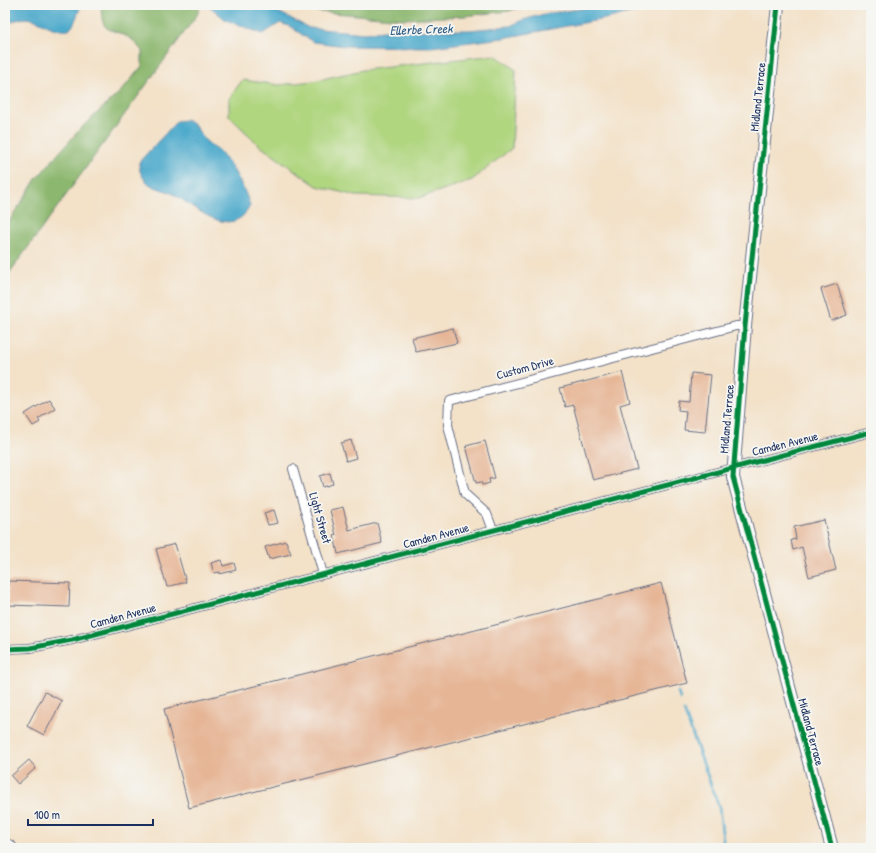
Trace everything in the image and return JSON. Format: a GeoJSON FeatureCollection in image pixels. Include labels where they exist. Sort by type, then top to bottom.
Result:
{"type":"FeatureCollection","features":[{"type":"Feature","properties":{"kind":"highway"},"geometry":{"type":"LineString","coordinates":[[5,846],[9,848]]}},
{"type":"Feature","properties":{"kind":"street","name":"Midland Terrace"},"geometry":{"type":"LineString","coordinates":[[778,5],[746,326],[733,477],[832,848]]}},
{"type":"Feature","properties":{"kind":"street","name":"Custom Drive"},"geometry":{"type":"LineString","coordinates":[[493,530],[487,514],[465,494],[448,424],[448,401],[616,356],[736,326],[746,326]]}},
{"type":"Feature","properties":{"kind":"street","name":"Camden Avenue"},"geometry":{"type":"LineString","coordinates":[[5,649],[30,648],[57,643],[406,554],[871,432]]}},
{"type":"Feature","properties":{"kind":"street","name":"Light Street"},"geometry":{"type":"LineString","coordinates":[[293,470],[323,574]]}},
{"type":"Feature","properties":{"kind":"green space"},"geometry":{"type":"Polygon","coordinates":[[[101,5],[201,5],[197,15],[5,279],[5,228],[36,179],[81,128],[121,91],[142,66],[142,51],[136,43],[128,37],[110,30],[104,25],[101,5]]]}},
{"type":"Feature","properties":{"kind":"green space"},"geometry":{"type":"Polygon","coordinates":[[[288,5],[572,5],[557,7],[523,6],[509,11],[465,16],[404,19],[299,10],[288,5]]]}},
{"type":"Feature","properties":{"kind":"green space"},"geometry":{"type":"Polygon","coordinates":[[[495,55],[516,70],[512,148],[472,180],[419,198],[356,196],[317,186],[260,146],[229,116],[229,99],[242,80],[279,85],[313,81],[363,70],[495,55]]]}},
{"type":"Feature","properties":{"kind":"water"},"geometry":{"type":"Polygon","coordinates":[[[5,5],[81,5],[74,24],[69,30],[60,30],[32,19],[24,18],[15,20],[5,26],[5,5]]]}},
{"type":"Feature","properties":{"kind":"water"},"geometry":{"type":"Polygon","coordinates":[[[208,5],[267,6],[309,28],[365,33],[383,31],[470,30],[510,26],[523,20],[544,14],[608,5],[660,5],[610,18],[503,38],[431,47],[346,46],[313,42],[289,26],[280,23],[263,34],[226,20],[208,5]]]}},
{"type":"Feature","properties":{"kind":"water"},"geometry":{"type":"Polygon","coordinates":[[[185,120],[192,123],[203,138],[220,152],[234,170],[246,193],[250,206],[242,216],[233,221],[223,221],[202,213],[173,194],[150,185],[142,176],[139,162],[177,121],[185,120]]]}},
{"type":"Feature","properties":{"kind":"building"},"geometry":{"type":"Polygon","coordinates":[[[837,284],[847,315],[831,321],[821,289],[837,284]]]}},
{"type":"Feature","properties":{"kind":"building"},"geometry":{"type":"Polygon","coordinates":[[[453,328],[457,343],[416,352],[412,338],[453,328]]]}},
{"type":"Feature","properties":{"kind":"building"},"geometry":{"type":"Polygon","coordinates":[[[622,372],[630,402],[620,405],[637,469],[593,480],[573,405],[565,407],[560,388],[622,372]]]}},
{"type":"Feature","properties":{"kind":"building"},"geometry":{"type":"Polygon","coordinates":[[[691,373],[711,375],[705,432],[684,430],[686,411],[678,410],[679,401],[689,402],[691,373]]]}},
{"type":"Feature","properties":{"kind":"building"},"geometry":{"type":"Polygon","coordinates":[[[49,399],[55,408],[38,419],[40,422],[33,426],[25,414],[49,399]]]}},
{"type":"Feature","properties":{"kind":"building"},"geometry":{"type":"Polygon","coordinates":[[[351,440],[356,458],[346,461],[341,443],[351,440]]]}},
{"type":"Feature","properties":{"kind":"building"},"geometry":{"type":"Polygon","coordinates":[[[485,441],[495,478],[489,479],[490,483],[482,485],[481,482],[476,483],[466,446],[485,441]]]}},
{"type":"Feature","properties":{"kind":"building"},"geometry":{"type":"Polygon","coordinates":[[[330,473],[333,484],[323,487],[320,476],[330,473]]]}},
{"type":"Feature","properties":{"kind":"building"},"geometry":{"type":"Polygon","coordinates":[[[343,507],[349,530],[377,523],[382,543],[338,554],[334,535],[336,535],[330,510],[343,507]]]}},
{"type":"Feature","properties":{"kind":"building"},"geometry":{"type":"Polygon","coordinates":[[[274,510],[278,523],[268,525],[264,513],[274,510]]]}},
{"type":"Feature","properties":{"kind":"building"},"geometry":{"type":"Polygon","coordinates":[[[824,520],[836,570],[809,577],[802,547],[793,550],[791,540],[796,539],[794,527],[824,520]]]}},
{"type":"Feature","properties":{"kind":"building"},"geometry":{"type":"Polygon","coordinates":[[[286,541],[291,554],[269,559],[265,547],[286,541]]]}},
{"type":"Feature","properties":{"kind":"building"},"geometry":{"type":"Polygon","coordinates":[[[175,544],[186,582],[167,587],[156,549],[175,544]]]}},
{"type":"Feature","properties":{"kind":"building"},"geometry":{"type":"Polygon","coordinates":[[[221,560],[223,566],[234,563],[236,570],[220,574],[220,572],[214,573],[211,563],[221,560]]]}},
{"type":"Feature","properties":{"kind":"building"},"geometry":{"type":"Polygon","coordinates":[[[8,581],[70,583],[69,607],[8,605],[8,581]]]}},
{"type":"Feature","properties":{"kind":"building"},"geometry":{"type":"Polygon","coordinates":[[[661,583],[687,683],[189,808],[164,709],[661,583]]]}},
{"type":"Feature","properties":{"kind":"building"},"geometry":{"type":"Polygon","coordinates":[[[45,692],[62,701],[44,735],[27,726],[45,692]]]}},
{"type":"Feature","properties":{"kind":"building"},"geometry":{"type":"Polygon","coordinates":[[[29,760],[36,768],[18,784],[11,776],[29,760]]]}},
{"type":"Feature","properties":{"kind":"waterway"},"geometry":{"type":"LineString","coordinates":[[678,692],[680,699]]}},
{"type":"Feature","properties":{"kind":"waterway"},"geometry":{"type":"LineString","coordinates":[[684,711],[719,807],[724,848]]}},
{"type":"Feature","properties":{"kind":"cycle path"},"geometry":{"type":"LineString","coordinates":[[778,5],[745,326],[733,477],[832,848]]}},
{"type":"Feature","properties":{"kind":"cycle path"},"geometry":{"type":"LineString","coordinates":[[5,649],[30,648],[72,640],[871,432]]}},
{"type":"Feature","properties":{"kind":"water label","name":"Ellerbe Creek"},"geometry":{"type":"Point","coordinates":[421,29]}}]}
